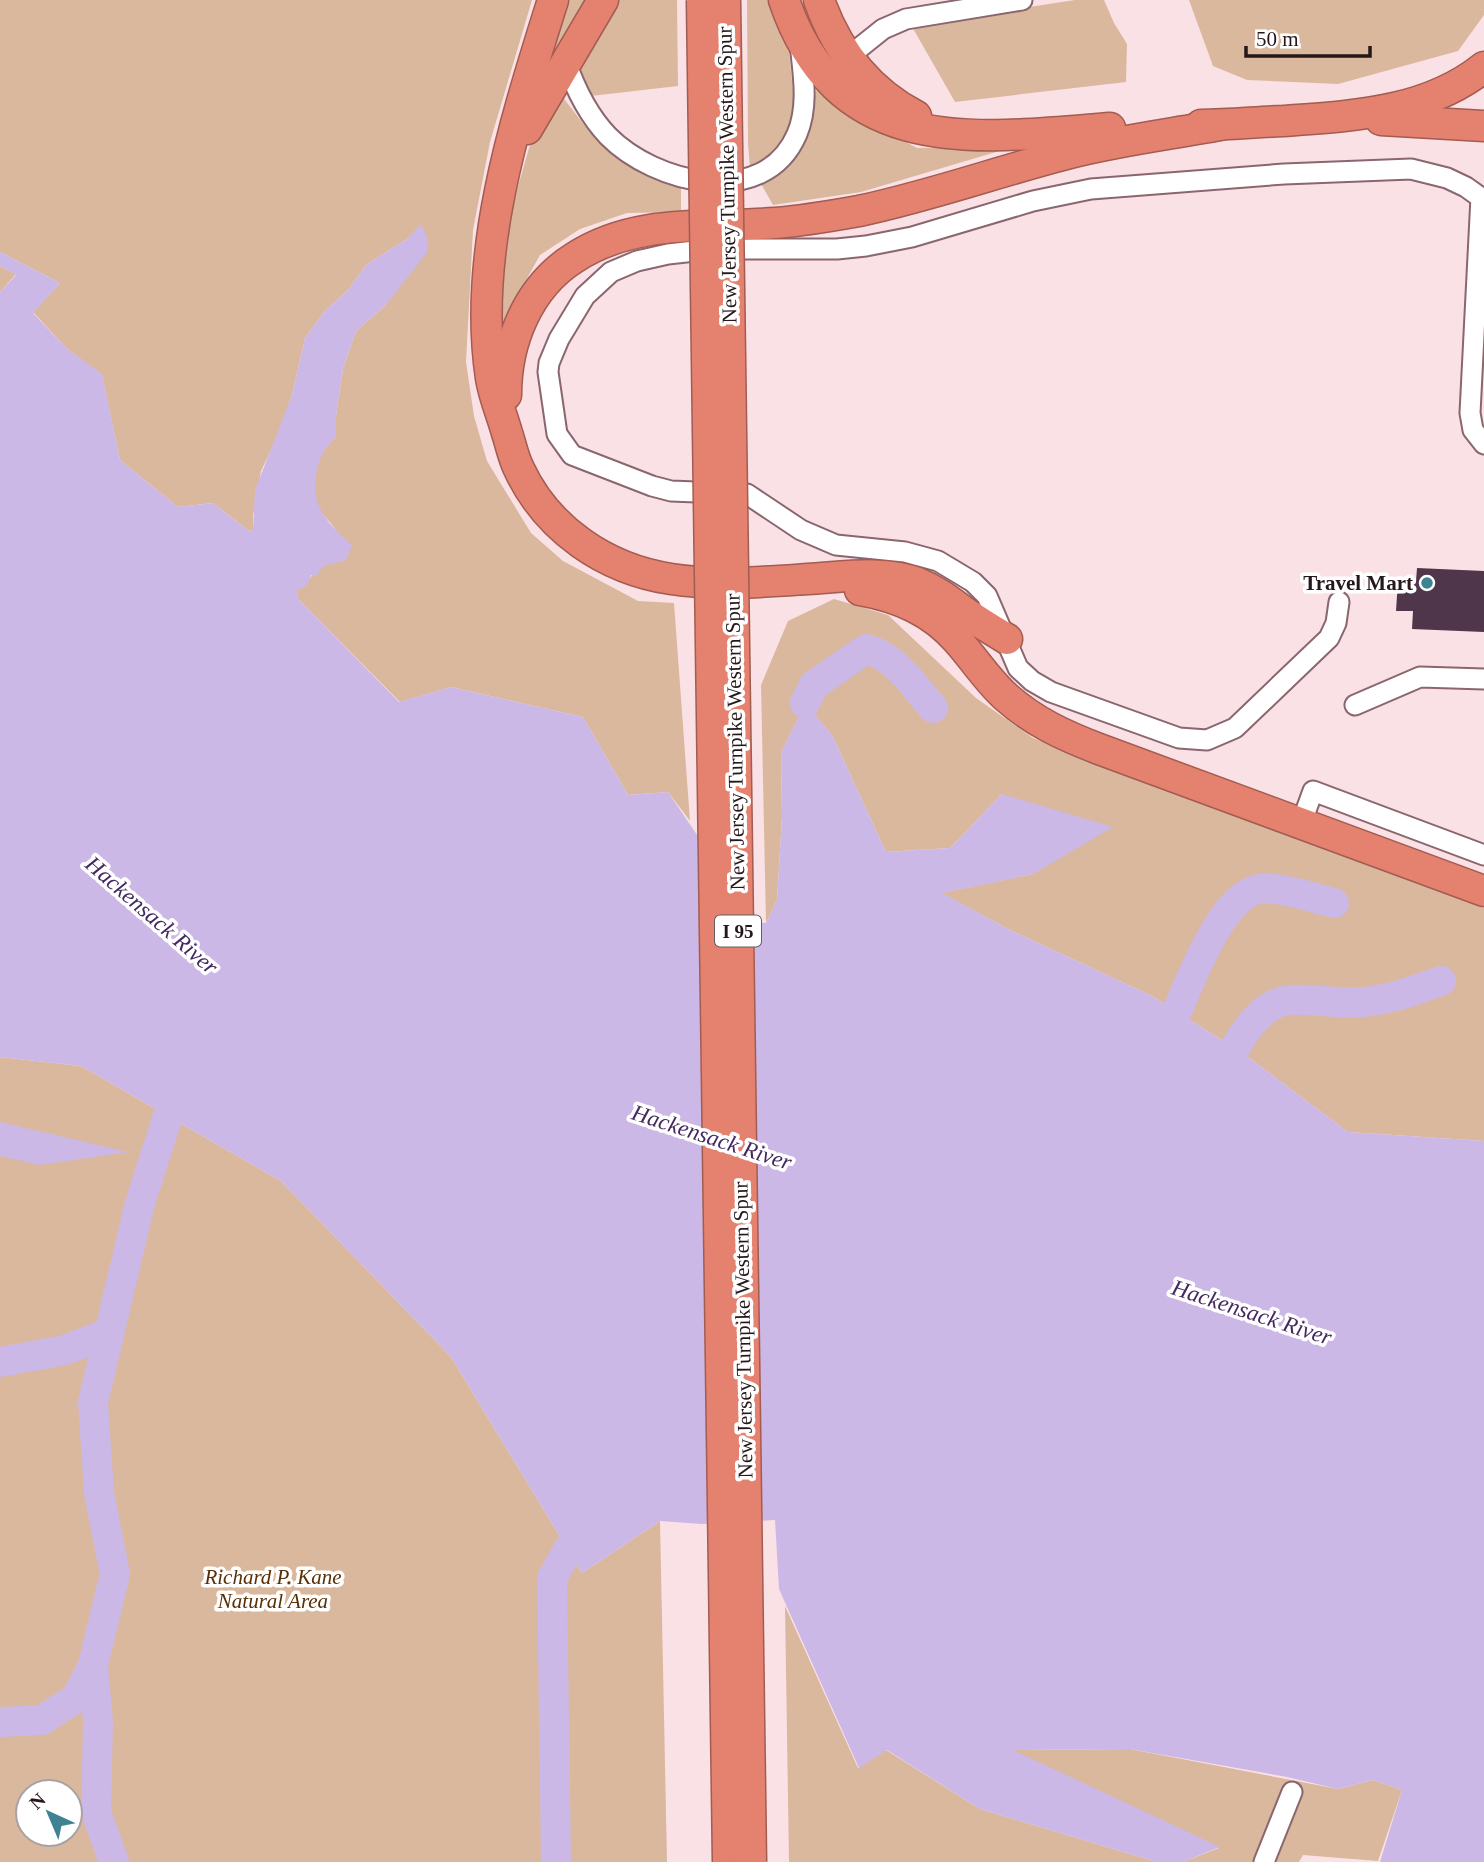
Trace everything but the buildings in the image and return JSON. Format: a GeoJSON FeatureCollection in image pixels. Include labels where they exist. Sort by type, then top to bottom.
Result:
{"type":"FeatureCollection","features":[{"type":"Feature","properties":{"kind":"highway"},"geometry":{"type":"LineString","coordinates":[[553,0],[509,148],[488,276],[488,336],[493,386],[517,466],[542,505],[574,538],[603,557],[636,572],[704,582],[773,582],[867,576],[905,580],[944,597],[1007,639]]}},
{"type":"Feature","properties":{"kind":"highway"},"geometry":{"type":"LineString","coordinates":[[498,210],[528,126],[603,0]]}},
{"type":"Feature","properties":{"kind":"highway","name":"New Jersey Turnpike Western Spur"},"geometry":{"type":"LineString","coordinates":[[702,0],[727,1862]]}},
{"type":"Feature","properties":{"kind":"highway","name":"New Jersey Turnpike Western Spur"},"geometry":{"type":"LineString","coordinates":[[725,0],[751,1862]]}},
{"type":"Feature","properties":{"kind":"highway"},"geometry":{"type":"LineString","coordinates":[[784,0],[800,40],[814,63],[833,84],[866,110],[918,129],[954,134],[1003,135],[1342,117],[1393,108],[1441,94],[1484,67]]}},
{"type":"Feature","properties":{"kind":"highway"},"geometry":{"type":"LineString","coordinates":[[819,0],[831,29],[848,57],[872,86],[895,104],[954,134]]}},
{"type":"Feature","properties":{"kind":"highway"},"geometry":{"type":"LineString","coordinates":[[1342,117],[1433,124],[1470,123],[1484,126]]}},
{"type":"Feature","properties":{"kind":"highway"},"geometry":{"type":"LineString","coordinates":[[508,433],[506,392],[509,362],[523,316],[539,290],[559,268],[603,242],[660,228],[775,223],[857,211],[1077,151],[1220,125]]}},
{"type":"Feature","properties":{"kind":"highway"},"geometry":{"type":"LineString","coordinates":[[773,582],[853,589],[904,602],[925,612],[943,626],[1004,696],[1047,727],[1099,749],[1484,891]]}},
{"type":"Feature","properties":{"kind":"lane"},"geometry":{"type":"LineString","coordinates":[[848,57],[883,29],[906,19],[1022,0]]}},
{"type":"Feature","properties":{"kind":"lane"},"geometry":{"type":"LineString","coordinates":[[566,62],[572,80],[593,117],[608,136],[628,152],[654,168],[676,176],[697,180],[732,181],[755,175],[775,162],[792,145],[804,96],[800,40]]}},
{"type":"Feature","properties":{"kind":"lane"},"geometry":{"type":"LineString","coordinates":[[1433,124],[1484,138]]}},
{"type":"Feature","properties":{"kind":"lane"},"geometry":{"type":"LineString","coordinates":[[1339,602],[1336,623],[1324,644],[1235,728],[1207,740],[1179,738],[1051,692],[1032,681],[1018,668],[987,596],[967,578],[938,561],[905,552],[836,545],[801,530],[747,494],[671,491],[572,455],[557,434],[549,363],[559,339],[585,296],[611,272],[637,261],[668,254],[713,249],[866,246],[912,237],[1053,196],[1091,189],[1284,174],[1411,169],[1447,178],[1483,198],[1469,414],[1473,430],[1484,444]]}},
{"type":"Feature","properties":{"kind":"lane"},"geometry":{"type":"LineString","coordinates":[[1355,705],[1420,677],[1484,679]]}},
{"type":"Feature","properties":{"kind":"lane"},"geometry":{"type":"LineString","coordinates":[[1301,824],[1312,791],[1484,855]]}},
{"type":"Feature","properties":{"kind":"lane"},"geometry":{"type":"LineString","coordinates":[[1264,1862],[1292,1791]]}},
{"type":"Feature","properties":{"kind":"green space"},"geometry":{"type":"Polygon","coordinates":[[[0,0],[532,0],[490,142],[473,230],[466,362],[474,416],[487,461],[531,533],[563,561],[638,601],[674,603],[690,821],[668,792],[628,795],[583,717],[451,687],[400,702],[298,599],[297,590],[316,570],[346,560],[337,533],[318,507],[315,498],[316,469],[323,451],[336,437],[336,416],[343,369],[356,331],[386,305],[421,225],[407,239],[367,264],[348,290],[324,312],[305,338],[292,395],[278,435],[261,471],[253,530],[249,531],[213,503],[178,507],[120,460],[102,375],[66,348],[33,312],[60,283],[0,252],[0,0]]]}},
{"type":"Feature","properties":{"kind":"green space"},"geometry":{"type":"Polygon","coordinates":[[[560,0],[586,0],[552,72],[537,80],[560,0]]]}},
{"type":"Feature","properties":{"kind":"green space"},"geometry":{"type":"Polygon","coordinates":[[[614,0],[677,0],[678,86],[591,96],[580,67],[614,0]]]}},
{"type":"Feature","properties":{"kind":"green space"},"geometry":{"type":"Polygon","coordinates":[[[747,0],[777,0],[787,33],[795,110],[780,147],[750,168],[748,144],[747,0]]]}},
{"type":"Feature","properties":{"kind":"green space"},"geometry":{"type":"Polygon","coordinates":[[[1075,0],[1104,0],[1127,44],[1126,82],[955,102],[911,25],[1075,0]]]}},
{"type":"Feature","properties":{"kind":"green space"},"geometry":{"type":"Polygon","coordinates":[[[1189,0],[1484,0],[1484,15],[1458,51],[1338,84],[1247,80],[1213,66],[1189,0]]]}},
{"type":"Feature","properties":{"kind":"green space"},"geometry":{"type":"Polygon","coordinates":[[[818,84],[855,114],[917,148],[1013,147],[861,192],[773,205],[760,182],[803,146],[818,84]]]}},
{"type":"Feature","properties":{"kind":"green space"},"geometry":{"type":"Polygon","coordinates":[[[558,91],[588,130],[666,184],[681,186],[681,212],[627,213],[580,229],[540,255],[496,334],[505,232],[529,148],[558,91]]]}},
{"type":"Feature","properties":{"kind":"green space"},"geometry":{"type":"Polygon","coordinates":[[[0,266],[16,274],[0,292],[0,266]]]}},
{"type":"Feature","properties":{"kind":"green space"},"geometry":{"type":"Polygon","coordinates":[[[834,599],[888,615],[976,698],[1033,738],[1484,908],[1484,1141],[1348,1132],[1244,1054],[1152,996],[1012,931],[941,893],[1033,874],[1002,794],[950,848],[886,852],[832,735],[805,704],[781,753],[782,817],[777,900],[766,923],[761,685],[788,621],[834,599]]]}},
{"type":"Feature","properties":{"kind":"green space","name":"Richard P. Kane Natural Area"},"geometry":{"type":"Polygon","coordinates":[[[0,1057],[81,1066],[281,1181],[451,1357],[582,1573],[660,1521],[667,1862],[0,1862],[0,1057]]]}},
{"type":"Feature","properties":{"kind":"green space"},"geometry":{"type":"Polygon","coordinates":[[[785,1606],[858,1768],[886,1750],[980,1809],[1157,1862],[789,1862],[785,1606]]]}},
{"type":"Feature","properties":{"kind":"green space"},"geometry":{"type":"Polygon","coordinates":[[[1130,1749],[1338,1789],[1373,1780],[1402,1790],[1378,1861],[1303,1855],[1299,1862],[1183,1862],[1219,1848],[1011,1750],[1130,1749]]]}},
{"type":"Feature","properties":{"kind":"water","name":"Hackensack River"},"geometry":{"type":"Polygon","coordinates":[[[421,224],[427,237],[428,251],[386,305],[356,331],[343,369],[336,416],[336,437],[324,452],[317,470],[316,493],[322,512],[352,545],[346,560],[323,566],[317,576],[311,575],[308,584],[297,591],[299,600],[399,702],[451,687],[583,717],[628,795],[668,792],[756,922],[766,923],[777,900],[782,817],[781,753],[805,703],[832,735],[886,852],[950,848],[1002,794],[1113,827],[1033,874],[942,893],[1012,931],[1152,996],[1244,1054],[1348,1132],[1484,1141],[1484,1862],[1380,1862],[1402,1790],[1373,1780],[1338,1789],[1287,1777],[1130,1749],[1013,1750],[1220,1847],[1183,1862],[1157,1862],[980,1809],[887,1750],[859,1768],[779,1589],[775,1520],[701,1524],[660,1521],[582,1573],[451,1357],[281,1181],[81,1066],[0,1057],[0,292],[16,275],[0,266],[0,252],[60,283],[33,313],[66,348],[102,374],[120,460],[178,507],[213,503],[249,531],[253,530],[255,490],[292,395],[305,338],[324,312],[348,290],[367,264],[407,239],[421,224]]]}},
{"type":"Feature","properties":{"kind":"water"},"geometry":{"type":"Polygon","coordinates":[[[0,1122],[128,1152],[40,1165],[0,1156],[0,1122]]]}},
{"type":"Feature","properties":{"kind":"waterway"},"geometry":{"type":"LineString","coordinates":[[805,703],[814,685],[866,649],[895,665],[933,708]]}},
{"type":"Feature","properties":{"kind":"waterway"},"geometry":{"type":"LineString","coordinates":[[1177,1011],[1199,960],[1220,922],[1245,895],[1259,889],[1277,889],[1334,903]]}},
{"type":"Feature","properties":{"kind":"waterway"},"geometry":{"type":"LineString","coordinates":[[1235,1048],[1249,1026],[1276,1004],[1290,1000],[1373,1001],[1441,981]]}},
{"type":"Feature","properties":{"kind":"waterway"},"geometry":{"type":"LineString","coordinates":[[0,1722],[42,1720],[76,1698],[93,1665],[115,1574],[99,1493],[93,1402],[140,1203],[168,1116]]}},
{"type":"Feature","properties":{"kind":"waterway"},"geometry":{"type":"LineString","coordinates":[[0,1362],[65,1350],[108,1333]]}},
{"type":"Feature","properties":{"kind":"waterway"},"geometry":{"type":"LineString","coordinates":[[556,1862],[552,1578],[568,1550]]}},
{"type":"Feature","properties":{"kind":"waterway"},"geometry":{"type":"LineString","coordinates":[[93,1665],[98,1722],[96,1812],[114,1862]]}},
{"type":"Feature","properties":{"kind":"place","name":"Travel Mart"},"geometry":{"type":"Point","coordinates":[1427,583]}}]}
